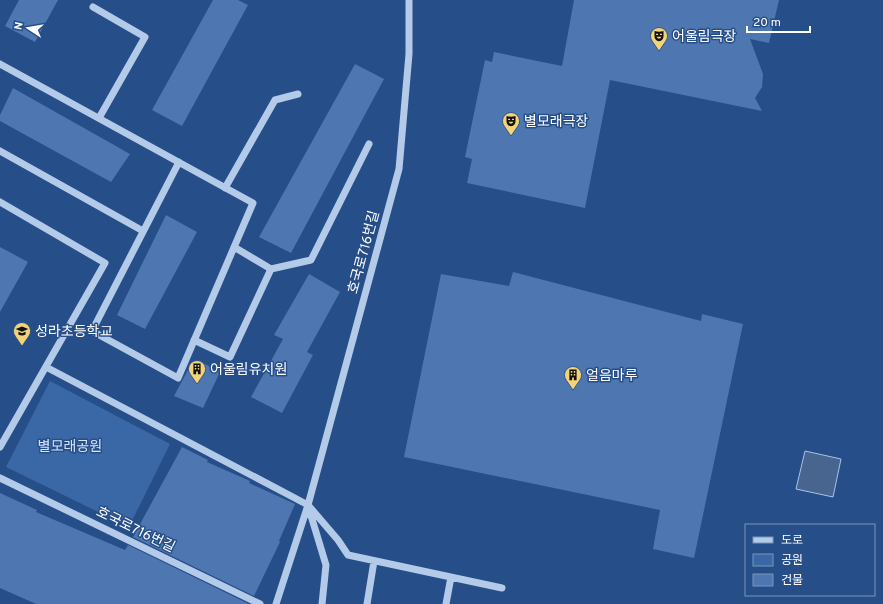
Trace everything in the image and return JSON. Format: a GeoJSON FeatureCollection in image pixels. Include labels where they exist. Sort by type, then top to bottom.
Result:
{"type":"FeatureCollection","features":[{"type":"Feature","properties":{"kind":"street","name":"호국로716번길"},"geometry":{"type":"LineString","coordinates":[[276,604],[308,505],[399,169],[409,54],[409,0]]}},
{"type":"Feature","properties":{"kind":"street"},"geometry":{"type":"LineString","coordinates":[[93,7],[145,37],[99,118]]}},
{"type":"Feature","properties":{"kind":"street"},"geometry":{"type":"LineString","coordinates":[[0,64],[253,203],[178,378],[92,331],[178,162]]}},
{"type":"Feature","properties":{"kind":"street"},"geometry":{"type":"LineString","coordinates":[[225,188],[275,100],[298,94]]}},
{"type":"Feature","properties":{"kind":"street"},"geometry":{"type":"LineString","coordinates":[[234,247],[271,269],[311,260],[369,144]]}},
{"type":"Feature","properties":{"kind":"street"},"geometry":{"type":"LineString","coordinates":[[0,151],[143,230]]}},
{"type":"Feature","properties":{"kind":"street"},"geometry":{"type":"LineString","coordinates":[[0,202],[105,263],[0,448]]}},
{"type":"Feature","properties":{"kind":"street"},"geometry":{"type":"LineString","coordinates":[[194,340],[230,357],[271,269]]}},
{"type":"Feature","properties":{"kind":"street"},"geometry":{"type":"LineString","coordinates":[[46,367],[308,505],[338,540],[348,555],[502,588]]}},
{"type":"Feature","properties":{"kind":"street","name":"호국로716번길"},"geometry":{"type":"LineString","coordinates":[[0,478],[260,604]]}},
{"type":"Feature","properties":{"kind":"street"},"geometry":{"type":"LineString","coordinates":[[308,505],[326,565],[322,604]]}},
{"type":"Feature","properties":{"kind":"street"},"geometry":{"type":"LineString","coordinates":[[367,604],[374,561]]}},
{"type":"Feature","properties":{"kind":"street"},"geometry":{"type":"LineString","coordinates":[[446,604],[450,577]]}},
{"type":"Feature","properties":{"kind":"green space","name":"별모래공원"},"geometry":{"type":"Polygon","coordinates":[[[50,381],[170,444],[129,527],[6,467],[50,381]]]}},
{"type":"Feature","properties":{"kind":"shaded area"},"geometry":{"type":"Polygon","coordinates":[[[805,451],[841,459],[833,497],[796,489],[805,451]]]}},
{"type":"Feature","properties":{"kind":"building"},"geometry":{"type":"Polygon","coordinates":[[[19,0],[58,0],[35,42],[5,26],[19,0]]]}},
{"type":"Feature","properties":{"kind":"building"},"geometry":{"type":"Polygon","coordinates":[[[213,0],[238,0],[248,5],[182,126],[152,110],[213,0]]]}},
{"type":"Feature","properties":{"kind":"building"},"geometry":{"type":"Polygon","coordinates":[[[574,0],[779,0],[769,43],[750,39],[763,74],[762,87],[755,98],[762,111],[610,80],[585,208],[467,183],[472,159],[465,157],[485,60],[492,62],[494,52],[562,66],[574,0]]]}},
{"type":"Feature","properties":{"kind":"building"},"geometry":{"type":"Polygon","coordinates":[[[355,64],[384,79],[291,253],[259,237],[355,64]]]}},
{"type":"Feature","properties":{"kind":"building"},"geometry":{"type":"Polygon","coordinates":[[[13,88],[130,154],[111,182],[0,121],[0,115],[13,88]]]}},
{"type":"Feature","properties":{"kind":"building"},"geometry":{"type":"Polygon","coordinates":[[[166,215],[197,232],[145,329],[117,315],[166,215]]]}},
{"type":"Feature","properties":{"kind":"building"},"geometry":{"type":"Polygon","coordinates":[[[0,247],[28,262],[0,312],[0,247]]]}},
{"type":"Feature","properties":{"kind":"building","name":"얼음마루"},"geometry":{"type":"Polygon","coordinates":[[[513,272],[701,321],[702,314],[743,324],[694,558],[653,549],[660,510],[404,457],[441,274],[509,286],[513,272]]]}},
{"type":"Feature","properties":{"kind":"building"},"geometry":{"type":"Polygon","coordinates":[[[309,274],[340,292],[307,352],[313,355],[282,413],[251,397],[283,339],[274,335],[309,274]]]}},
{"type":"Feature","properties":{"kind":"building","name":"어울림유치원"},"geometry":{"type":"Polygon","coordinates":[[[203,363],[220,372],[203,408],[174,396],[189,368],[198,372],[203,363]]]}},
{"type":"Feature","properties":{"kind":"building"},"geometry":{"type":"Polygon","coordinates":[[[182,447],[208,460],[207,462],[250,481],[249,483],[295,504],[279,541],[280,542],[254,596],[133,537],[182,447]]]}},
{"type":"Feature","properties":{"kind":"building"},"geometry":{"type":"Polygon","coordinates":[[[0,493],[37,510],[36,512],[125,550],[128,545],[249,604],[36,604],[0,588],[0,493]]]}},
{"type":"Feature","properties":{"kind":"place","name":"어울림극장"},"geometry":{"type":"Point","coordinates":[659,51]}},
{"type":"Feature","properties":{"kind":"place","name":"별모래극장"},"geometry":{"type":"Point","coordinates":[511,136]}},
{"type":"Feature","properties":{"kind":"place","name":"성라초등학교"},"geometry":{"type":"Point","coordinates":[22,346]}},
{"type":"Feature","properties":{"kind":"place","name":"어울림유치원"},"geometry":{"type":"Point","coordinates":[197,384]}},
{"type":"Feature","properties":{"kind":"place","name":"얼음마루"},"geometry":{"type":"Point","coordinates":[573,390]}}]}
